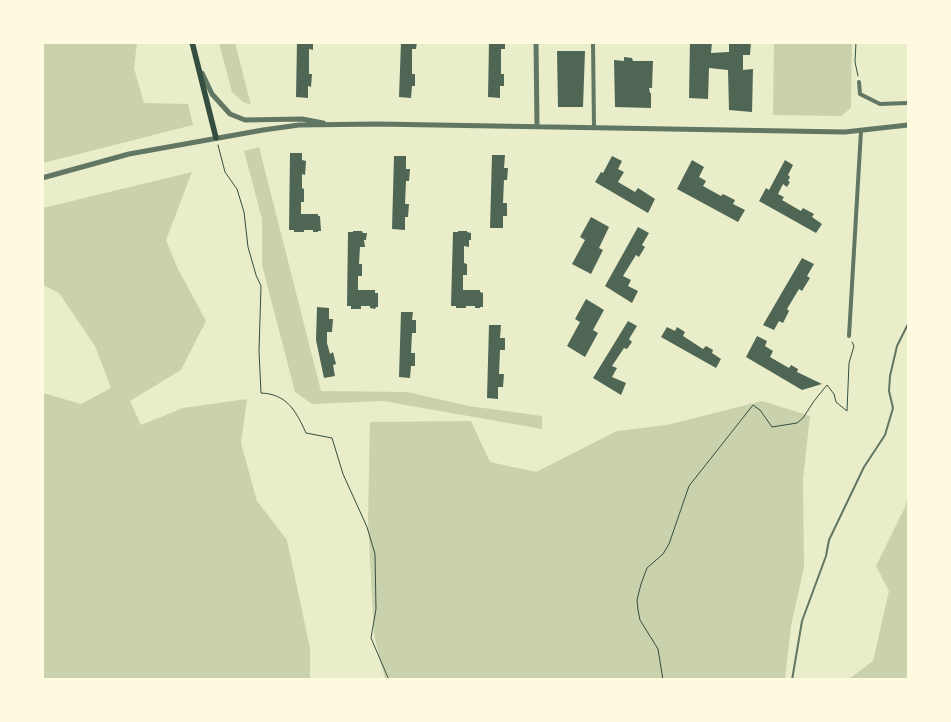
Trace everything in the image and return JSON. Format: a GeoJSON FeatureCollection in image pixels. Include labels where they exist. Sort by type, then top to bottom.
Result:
{"type":"FeatureCollection","features":[{"type":"Feature","properties":{"kind":"main road"},"geometry":{"type":"LineString","coordinates":[[192,42],[216,138]]}},
{"type":"Feature","properties":{"kind":"street"},"geometry":{"type":"LineString","coordinates":[[536,42],[536,126]]}},
{"type":"Feature","properties":{"kind":"street"},"geometry":{"type":"LineString","coordinates":[[593,42],[594,127]]}},
{"type":"Feature","properties":{"kind":"street"},"geometry":{"type":"LineString","coordinates":[[197,64],[212,94],[230,114],[245,120],[302,119],[333,124]]}},
{"type":"Feature","properties":{"kind":"street"},"geometry":{"type":"LineString","coordinates":[[858,82],[860,94],[880,104],[908,103]]}},
{"type":"Feature","properties":{"kind":"street"},"geometry":{"type":"LineString","coordinates":[[42,178],[129,154],[299,125],[536,126],[845,132],[908,125]]}},
{"type":"Feature","properties":{"kind":"street"},"geometry":{"type":"LineString","coordinates":[[849,336],[861,131]]}},
{"type":"Feature","properties":{"kind":"lane"},"geometry":{"type":"LineString","coordinates":[[792,680],[802,621],[826,556],[829,540],[864,467],[885,435],[893,408],[889,391],[890,376],[897,346],[908,324]]}},
{"type":"Feature","properties":{"kind":"path"},"geometry":{"type":"LineString","coordinates":[[856,42],[855,62],[858,82]]}},
{"type":"Feature","properties":{"kind":"path"},"geometry":{"type":"LineString","coordinates":[[216,138],[225,172],[237,189],[242,205],[248,247],[261,286],[259,351],[261,393],[271,394],[286,401],[301,422],[306,433],[332,438],[343,474],[367,527],[376,554],[376,609],[370,638],[389,680]]}},
{"type":"Feature","properties":{"kind":"path"},"geometry":{"type":"LineString","coordinates":[[663,680],[658,649],[640,620],[637,600],[647,568],[663,554],[669,544],[689,486],[752,405],[760,410],[772,427],[797,424],[827,385],[834,394],[836,402],[847,411],[849,363],[854,346],[849,336]]}},
{"type":"Feature","properties":{"kind":"green space"},"geometry":{"type":"Polygon","coordinates":[[[42,43],[137,43],[134,68],[144,103],[188,104],[193,125],[43,163],[42,43]]]}},
{"type":"Feature","properties":{"kind":"green space"},"geometry":{"type":"Polygon","coordinates":[[[219,43],[235,43],[251,105],[243,102],[232,92],[219,43]]]}},
{"type":"Feature","properties":{"kind":"green space"},"geometry":{"type":"Polygon","coordinates":[[[774,43],[852,43],[851,108],[841,116],[773,115],[774,43]]]}},
{"type":"Feature","properties":{"kind":"green space"},"geometry":{"type":"Polygon","coordinates":[[[259,147],[321,391],[407,392],[469,406],[542,416],[542,429],[383,401],[312,404],[295,392],[262,265],[262,219],[244,151],[259,147]]]}},
{"type":"Feature","properties":{"kind":"green space"},"geometry":{"type":"Polygon","coordinates":[[[192,172],[166,240],[178,269],[206,321],[181,370],[130,401],[141,425],[183,408],[247,399],[241,443],[257,501],[287,540],[310,648],[310,679],[43,679],[43,393],[81,404],[111,388],[95,346],[59,293],[43,285],[43,208],[192,172]]]}},
{"type":"Feature","properties":{"kind":"green space"},"geometry":{"type":"Polygon","coordinates":[[[762,401],[810,416],[803,480],[804,567],[791,626],[785,679],[385,679],[374,635],[368,521],[370,422],[471,421],[490,462],[536,472],[617,431],[667,425],[762,401]]]}},
{"type":"Feature","properties":{"kind":"green space"},"geometry":{"type":"Polygon","coordinates":[[[908,495],[908,679],[849,679],[873,661],[889,591],[876,566],[905,507],[908,495]]]}},
{"type":"Feature","properties":{"kind":"building"},"geometry":{"type":"Polygon","coordinates":[[[297,42],[313,42],[313,50],[309,49],[309,74],[312,74],[311,87],[308,86],[308,98],[296,97],[297,42]]]}},
{"type":"Feature","properties":{"kind":"building"},"geometry":{"type":"Polygon","coordinates":[[[401,42],[417,42],[416,49],[412,49],[412,74],[415,74],[415,86],[412,86],[411,98],[399,97],[401,42]]]}},
{"type":"Feature","properties":{"kind":"building"},"geometry":{"type":"Polygon","coordinates":[[[489,42],[505,42],[505,49],[501,49],[501,74],[504,74],[504,86],[500,86],[500,98],[488,97],[489,42]]]}},
{"type":"Feature","properties":{"kind":"building"},"geometry":{"type":"Polygon","coordinates":[[[690,42],[712,42],[711,53],[729,52],[729,42],[751,42],[750,55],[743,55],[743,70],[753,69],[752,112],[729,110],[728,70],[709,68],[708,99],[689,98],[690,42]]]}},
{"type":"Feature","properties":{"kind":"building"},"geometry":{"type":"Polygon","coordinates":[[[557,51],[585,51],[583,107],[558,107],[557,51]]]}},
{"type":"Feature","properties":{"kind":"building"},"geometry":{"type":"Polygon","coordinates":[[[624,57],[632,58],[633,61],[653,61],[652,88],[649,88],[651,108],[615,107],[614,60],[624,61],[624,57]]]}},
{"type":"Feature","properties":{"kind":"building"},"geometry":{"type":"Polygon","coordinates":[[[290,153],[302,153],[302,160],[306,161],[305,175],[302,174],[304,202],[301,202],[301,214],[318,214],[320,216],[321,231],[304,230],[304,232],[294,232],[294,230],[289,230],[290,153]]]}},
{"type":"Feature","properties":{"kind":"building"},"geometry":{"type":"Polygon","coordinates":[[[492,155],[505,155],[504,168],[508,168],[507,180],[504,180],[503,203],[507,203],[507,216],[503,216],[503,228],[490,228],[492,155]]]}},
{"type":"Feature","properties":{"kind":"building"},"geometry":{"type":"Polygon","coordinates":[[[394,156],[406,156],[406,169],[410,169],[409,181],[406,181],[405,204],[409,204],[408,217],[405,217],[405,230],[392,229],[394,156]]]}},
{"type":"Feature","properties":{"kind":"building"},"geometry":{"type":"Polygon","coordinates":[[[612,156],[622,161],[618,169],[624,172],[618,182],[635,192],[638,188],[655,199],[648,213],[595,182],[601,172],[603,173],[612,156]]]}},
{"type":"Feature","properties":{"kind":"building"},"geometry":{"type":"Polygon","coordinates":[[[692,160],[704,167],[699,177],[706,181],[703,186],[721,196],[723,194],[735,200],[733,204],[745,210],[738,222],[677,189],[692,160]]]}},
{"type":"Feature","properties":{"kind":"building"},"geometry":{"type":"Polygon","coordinates":[[[785,160],[793,165],[788,175],[790,177],[788,181],[790,182],[787,187],[783,184],[778,194],[784,197],[782,200],[801,211],[803,208],[814,214],[812,217],[822,224],[816,233],[759,201],[766,188],[769,190],[785,160]]]}},
{"type":"Feature","properties":{"kind":"building"},"geometry":{"type":"Polygon","coordinates":[[[591,217],[609,227],[599,248],[603,250],[591,274],[572,264],[585,240],[580,237],[591,217]]]}},
{"type":"Feature","properties":{"kind":"building"},"geometry":{"type":"Polygon","coordinates":[[[638,227],[649,233],[642,245],[645,247],[639,257],[636,255],[623,276],[631,280],[628,286],[638,291],[632,303],[605,286],[638,227]]]}},
{"type":"Feature","properties":{"kind":"building"},"geometry":{"type":"Polygon","coordinates":[[[348,232],[367,233],[366,240],[364,240],[365,247],[360,247],[359,264],[362,264],[362,276],[358,276],[358,290],[375,290],[375,293],[378,293],[378,307],[375,309],[370,308],[370,306],[361,306],[361,309],[351,309],[351,306],[347,306],[348,232]]]}},
{"type":"Feature","properties":{"kind":"building"},"geometry":{"type":"Polygon","coordinates":[[[453,232],[471,233],[469,247],[464,246],[464,263],[467,264],[467,275],[463,275],[463,290],[480,290],[483,293],[483,307],[480,308],[466,306],[466,308],[456,308],[456,306],[451,306],[453,232]]]}},
{"type":"Feature","properties":{"kind":"building"},"geometry":{"type":"Polygon","coordinates":[[[802,258],[814,264],[807,276],[810,278],[802,291],[799,289],[787,309],[789,311],[783,323],[779,321],[774,330],[763,325],[802,258]]]}},
{"type":"Feature","properties":{"kind":"building"},"geometry":{"type":"Polygon","coordinates":[[[586,299],[604,310],[593,330],[598,333],[585,357],[567,346],[580,322],[575,319],[586,299]]]}},
{"type":"Feature","properties":{"kind":"building"},"geometry":{"type":"Polygon","coordinates":[[[317,307],[329,308],[329,319],[333,319],[332,332],[327,332],[327,343],[330,354],[333,352],[336,364],[333,365],[335,376],[324,378],[316,340],[317,307]]]}},
{"type":"Feature","properties":{"kind":"building"},"geometry":{"type":"Polygon","coordinates":[[[401,312],[413,312],[412,320],[416,320],[416,333],[412,333],[411,353],[415,353],[415,366],[411,366],[410,378],[399,377],[401,312]]]}},
{"type":"Feature","properties":{"kind":"building"},"geometry":{"type":"Polygon","coordinates":[[[628,321],[637,326],[629,339],[632,342],[627,349],[624,348],[612,366],[617,368],[612,377],[626,383],[621,395],[593,378],[628,321]]]}},
{"type":"Feature","properties":{"kind":"building"},"geometry":{"type":"Polygon","coordinates":[[[489,325],[501,325],[500,338],[505,338],[505,350],[500,350],[499,374],[504,374],[503,387],[498,387],[498,399],[487,398],[489,325]]]}},
{"type":"Feature","properties":{"kind":"building"},"geometry":{"type":"Polygon","coordinates":[[[667,327],[675,331],[677,327],[685,332],[683,336],[703,349],[706,346],[713,350],[712,353],[721,359],[716,368],[661,337],[667,327]]]}},
{"type":"Feature","properties":{"kind":"building"},"geometry":{"type":"Polygon","coordinates":[[[757,336],[767,341],[765,346],[773,351],[770,357],[789,368],[791,365],[798,369],[797,372],[822,384],[802,390],[746,357],[757,336]]]}}]}
